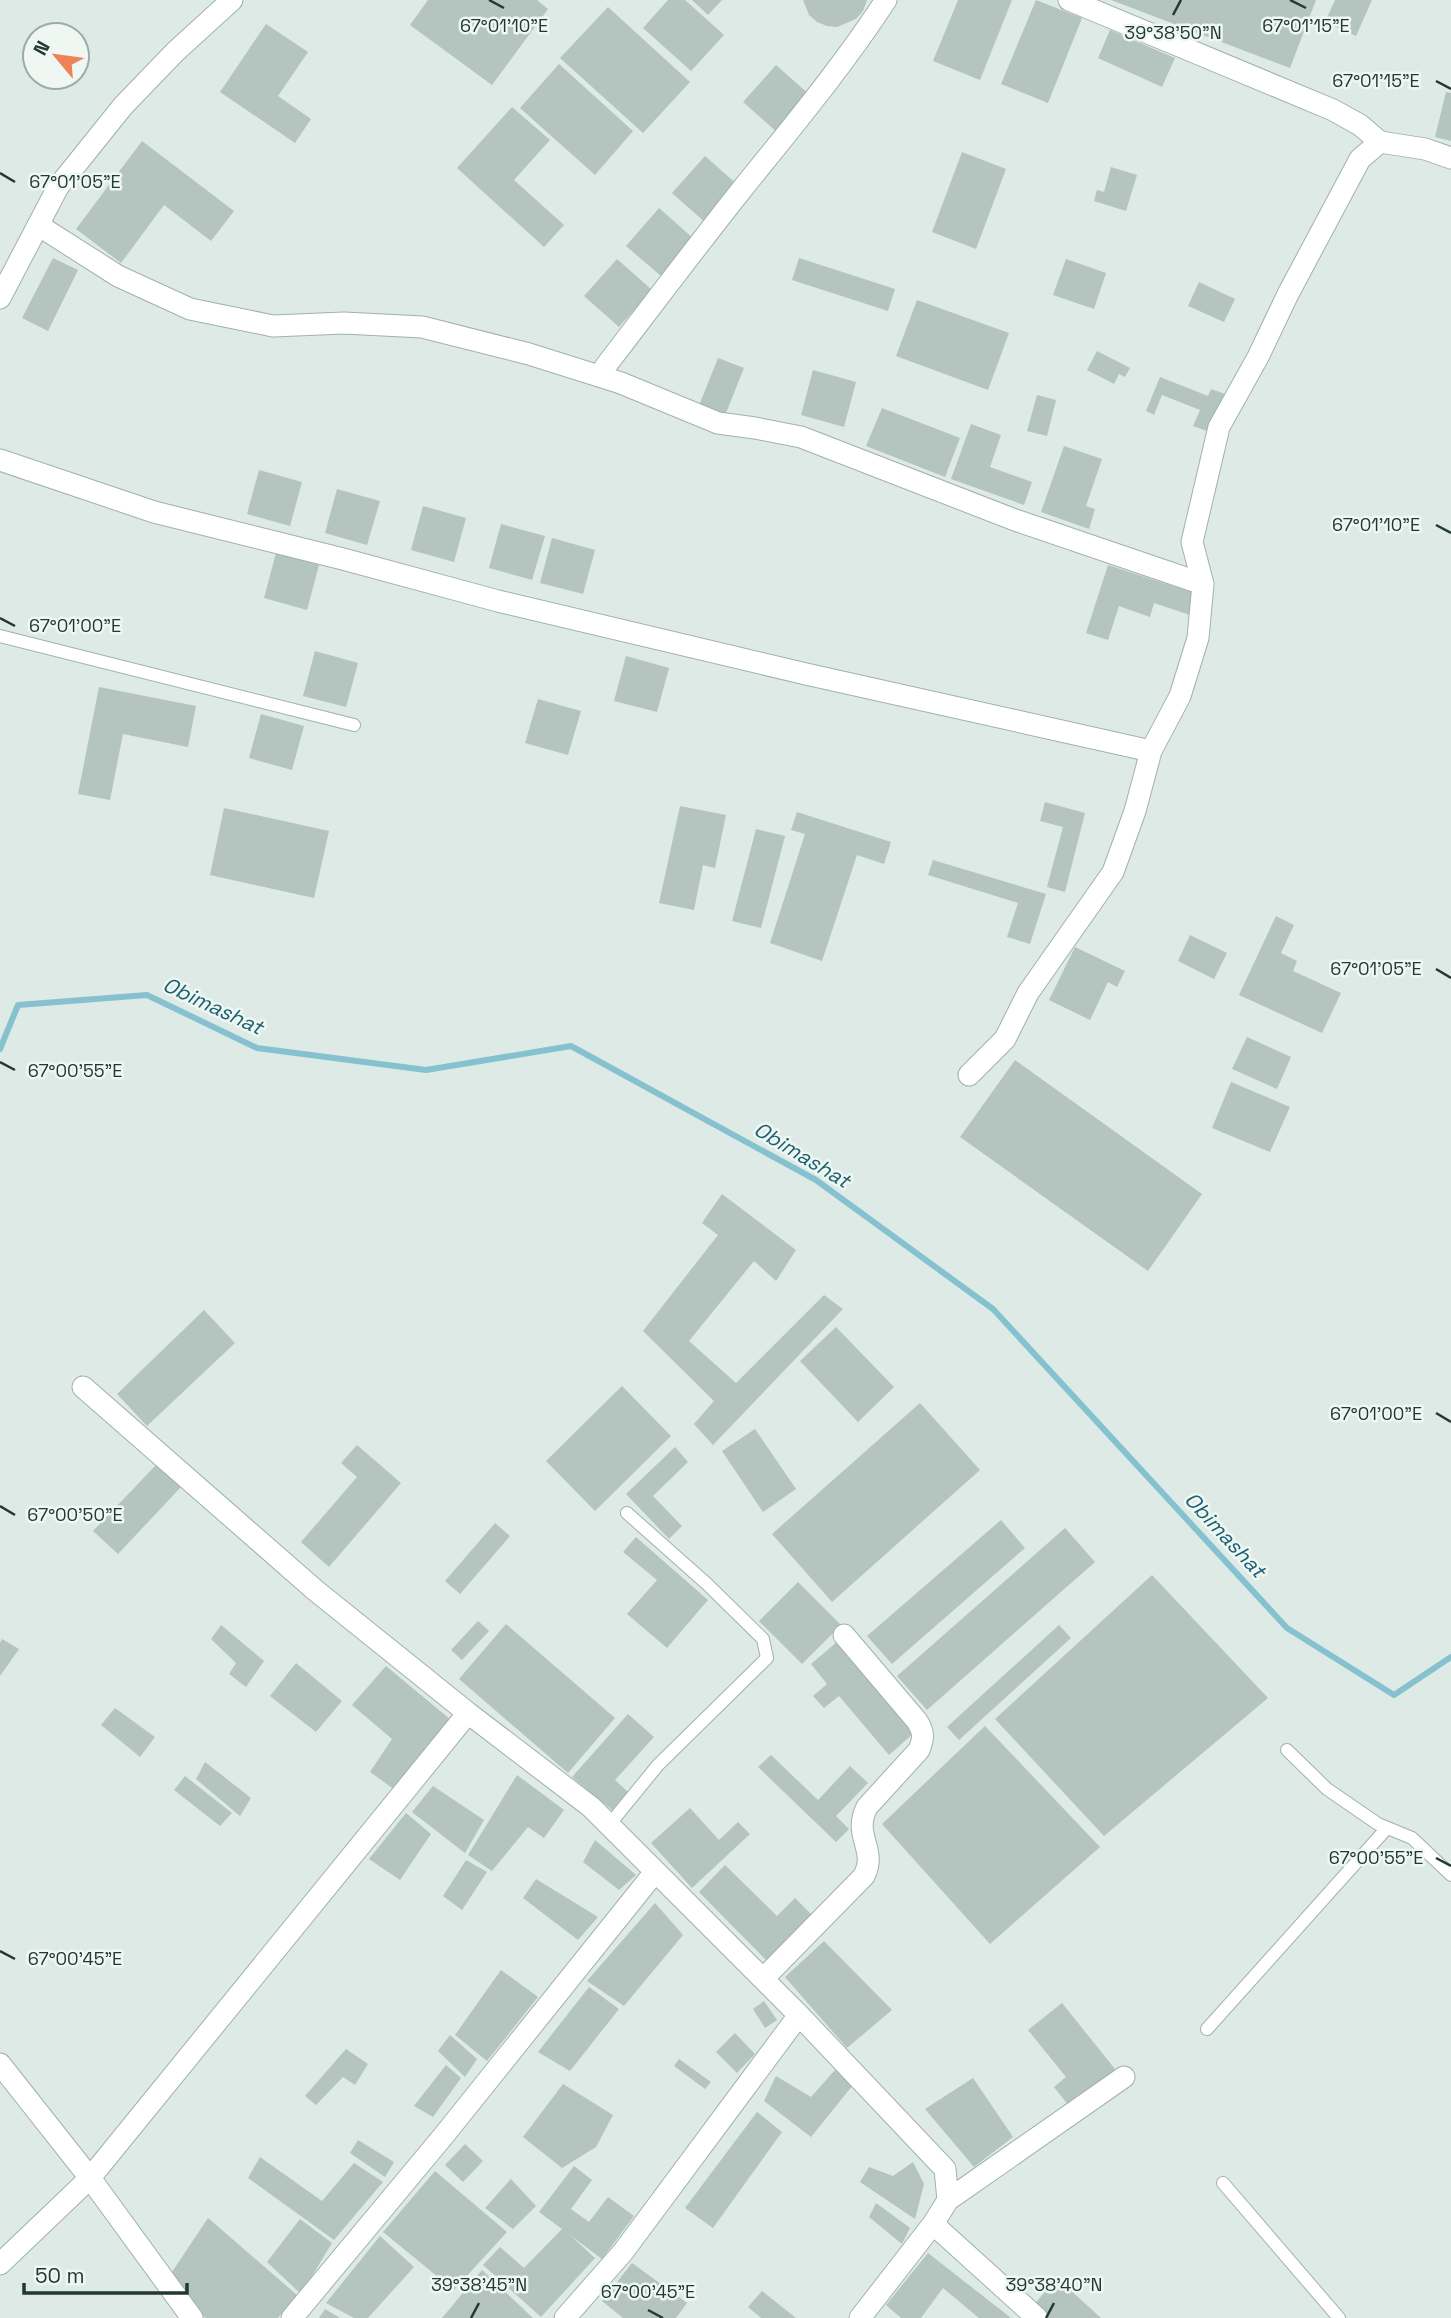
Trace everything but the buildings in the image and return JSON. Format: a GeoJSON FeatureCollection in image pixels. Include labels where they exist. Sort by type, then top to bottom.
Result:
{"type":"FeatureCollection","features":[{"type":"Feature","properties":{"kind":"street"},"geometry":{"type":"LineString","coordinates":[[0,298],[58,187],[123,106],[175,52],[232,0]]}},
{"type":"Feature","properties":{"kind":"street"},"geometry":{"type":"LineString","coordinates":[[605,367],[805,110],[886,0]]}},
{"type":"Feature","properties":{"kind":"street"},"geometry":{"type":"LineString","coordinates":[[1069,0],[1333,110],[1360,125],[1380,142],[1425,149],[1451,159]]}},
{"type":"Feature","properties":{"kind":"street"},"geometry":{"type":"LineString","coordinates":[[970,1075],[1005,1039],[1028,993],[1113,872],[1135,811],[1151,751],[1180,696],[1198,638],[1203,584],[1192,542],[1219,427],[1360,159],[1380,142]]}},
{"type":"Feature","properties":{"kind":"street"},"geometry":{"type":"LineString","coordinates":[[38,225],[118,276],[190,310],[273,326],[344,323],[422,327],[529,354],[621,383],[718,423],[801,437],[1015,520],[1203,584]]}},
{"type":"Feature","properties":{"kind":"street"},"geometry":{"type":"LineString","coordinates":[[0,460],[154,512],[498,601],[806,674],[1151,751]]}},
{"type":"Feature","properties":{"kind":"street"},"geometry":{"type":"LineString","coordinates":[[83,1387],[315,1590],[468,1713],[592,1807],[799,2015],[945,2169],[948,2200]]}},
{"type":"Feature","properties":{"kind":"street"},"geometry":{"type":"LineString","coordinates":[[763,1979],[864,1877],[869,1868],[869,1857],[861,1827],[862,1818],[867,1807],[919,1750],[924,1738],[918,1721],[845,1635]]}},
{"type":"Feature","properties":{"kind":"street"},"geometry":{"type":"LineString","coordinates":[[0,2264],[90,2178],[468,1713]]}},
{"type":"Feature","properties":{"kind":"street"},"geometry":{"type":"LineString","coordinates":[[292,2318],[655,1872]]}},
{"type":"Feature","properties":{"kind":"street"},"geometry":{"type":"LineString","coordinates":[[565,2318],[623,2252],[799,2015]]}},
{"type":"Feature","properties":{"kind":"street"},"geometry":{"type":"LineString","coordinates":[[0,2064],[90,2178],[192,2318]]}},
{"type":"Feature","properties":{"kind":"street"},"geometry":{"type":"LineString","coordinates":[[860,2318],[933,2224],[948,2200],[1124,2077]]}},
{"type":"Feature","properties":{"kind":"street"},"geometry":{"type":"LineString","coordinates":[[933,2224],[1037,2318]]}},
{"type":"Feature","properties":{"kind":"lane"},"geometry":{"type":"LineString","coordinates":[[0,636],[354,725]]}},
{"type":"Feature","properties":{"kind":"lane"},"geometry":{"type":"LineString","coordinates":[[609,1825],[658,1765],[767,1658],[763,1639],[707,1584],[627,1513]]}},
{"type":"Feature","properties":{"kind":"lane"},"geometry":{"type":"LineString","coordinates":[[1287,1750],[1328,1789],[1387,1828],[1412,1838],[1451,1875]]}},
{"type":"Feature","properties":{"kind":"lane"},"geometry":{"type":"LineString","coordinates":[[1207,2029],[1387,1828]]}},
{"type":"Feature","properties":{"kind":"lane"},"geometry":{"type":"LineString","coordinates":[[1223,2183],[1339,2318]]}},
{"type":"Feature","properties":{"kind":"waterway","name":"Obimashat"},"geometry":{"type":"LineString","coordinates":[[0,1049],[18,1005],[147,995],[257,1048],[426,1070],[571,1046],[816,1180],[993,1309],[1287,1628],[1394,1695],[1451,1657]]}}]}
